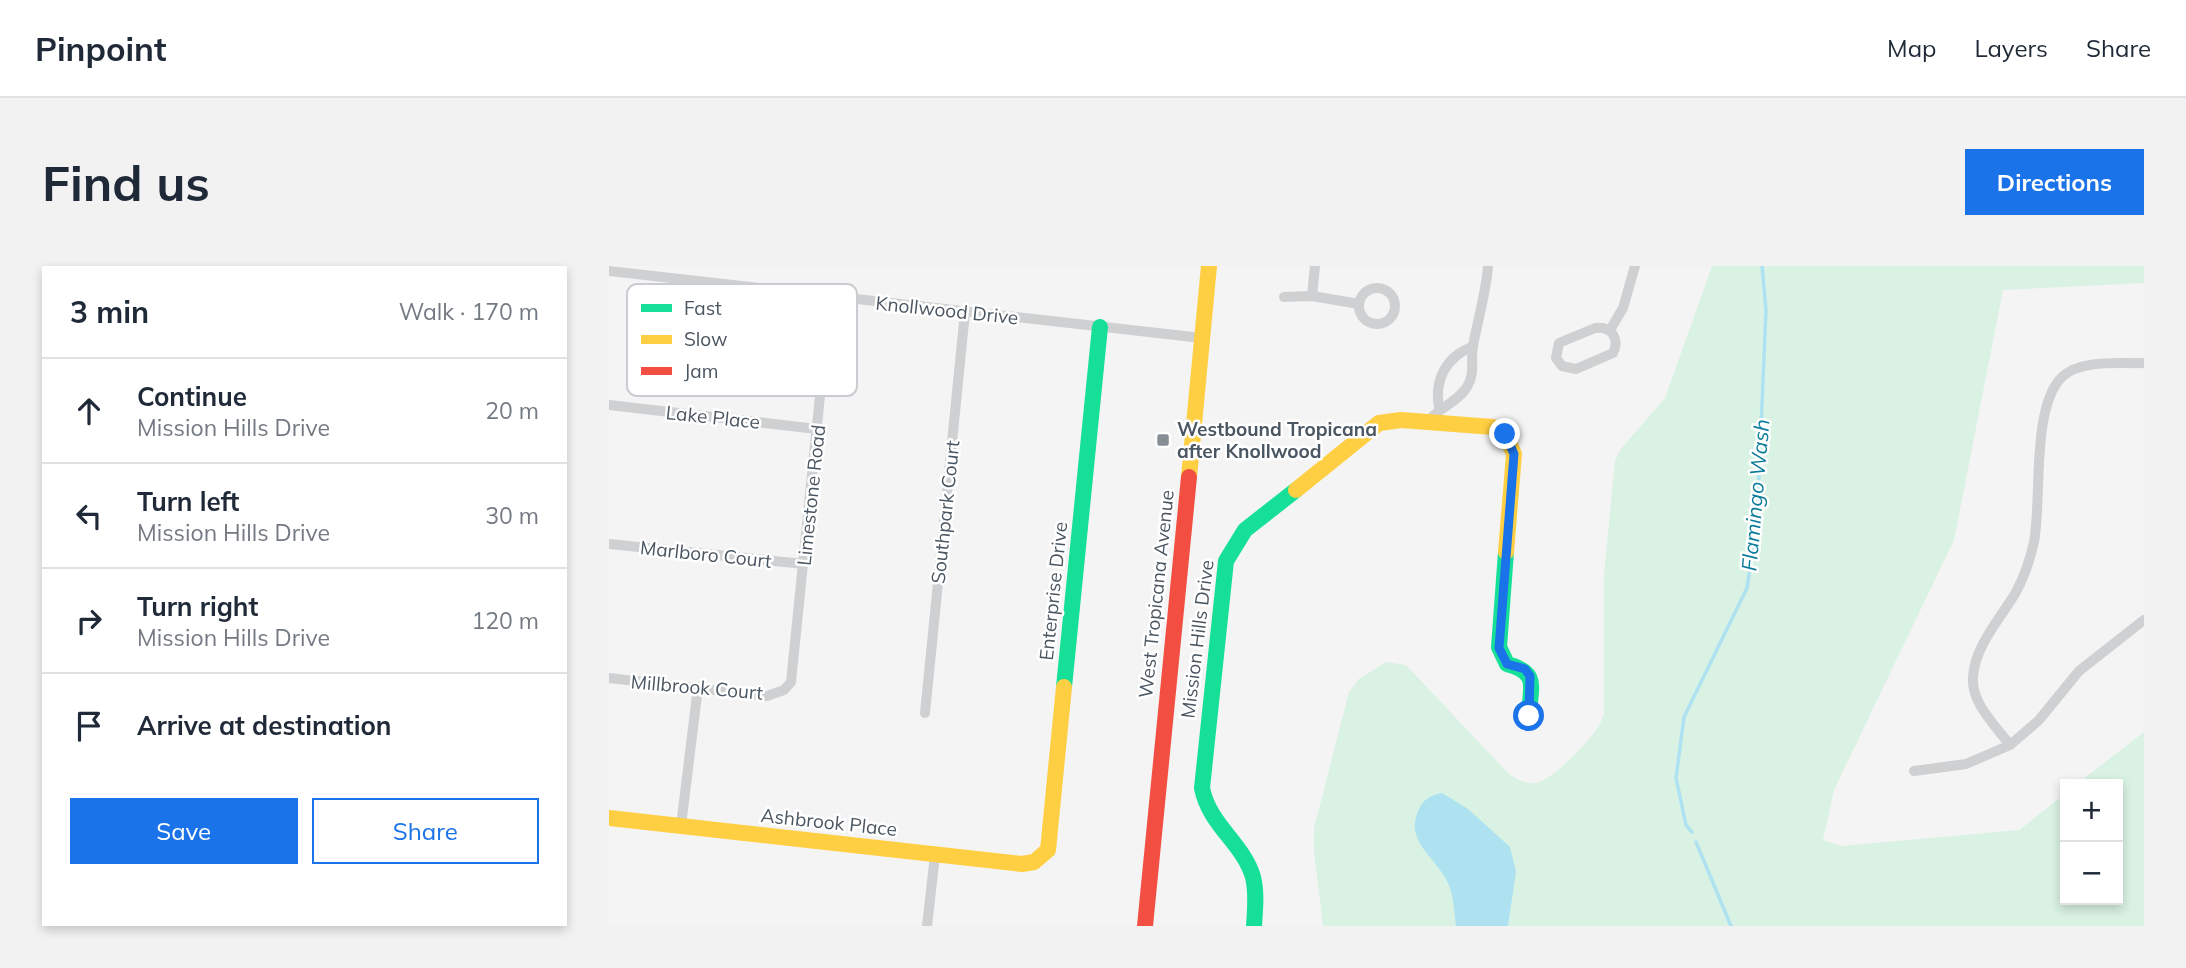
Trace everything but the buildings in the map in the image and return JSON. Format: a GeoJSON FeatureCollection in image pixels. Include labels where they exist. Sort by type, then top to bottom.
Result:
{"type":"FeatureCollection","features":[{"type":"Feature","properties":{"kind":"street","name":"West Tropicana Avenue"},"geometry":{"type":"LineString","coordinates":[[1145,926],[1209,266]]}},
{"type":"Feature","properties":{"kind":"street"},"geometry":{"type":"LineString","coordinates":[[1313,296],[1315,266]]}},
{"type":"Feature","properties":{"kind":"street"},"geometry":{"type":"LineString","coordinates":[[1426,422],[1439,407],[1455,400],[1467,386],[1473,371],[1472,347],[1485,303],[1488,266]]}},
{"type":"Feature","properties":{"kind":"street"},"geometry":{"type":"LineString","coordinates":[[1610,330],[1623,308],[1635,266]]}},
{"type":"Feature","properties":{"kind":"street","name":"Knollwood Drive"},"geometry":{"type":"LineString","coordinates":[[609,271],[724,284]]}},
{"type":"Feature","properties":{"kind":"street"},"geometry":{"type":"LineString","coordinates":[[1284,297],[1313,296],[1359,304]]}},
{"type":"Feature","properties":{"kind":"street","name":"Knollwood Drive"},"geometry":{"type":"LineString","coordinates":[[857,299],[1202,338]]}},
{"type":"Feature","properties":{"kind":"street","name":"Southpark Court"},"geometry":{"type":"LineString","coordinates":[[925,713],[965,312]]}},
{"type":"Feature","properties":{"kind":"street","name":"Enterprise Drive"},"geometry":{"type":"LineString","coordinates":[[1043,856],[1048,850],[1100,327]]}},
{"type":"Feature","properties":{"kind":"street"},"geometry":{"type":"LineString","coordinates":[[1595,328],[1610,330],[1616,344],[1609,357],[1571,370],[1558,362],[1556,348],[1562,340],[1595,328]]}},
{"type":"Feature","properties":{"kind":"street"},"geometry":{"type":"LineString","coordinates":[[1439,407],[1438,383],[1445,367],[1457,355],[1472,347]]}},
{"type":"Feature","properties":{"kind":"street"},"geometry":{"type":"LineString","coordinates":[[2010,745],[1977,699],[1973,673],[1984,644],[2016,592],[2029,561],[2036,530],[2039,452],[2052,391],[2061,378],[2080,367],[2144,363]]}},
{"type":"Feature","properties":{"kind":"street","name":"Limestone Road"},"geometry":{"type":"LineString","coordinates":[[784,690],[791,682],[820,396]]}},
{"type":"Feature","properties":{"kind":"street","name":"Lake Place"},"geometry":{"type":"LineString","coordinates":[[609,405],[817,429]]}},
{"type":"Feature","properties":{"kind":"street","name":"Mission Hills Drive"},"geometry":{"type":"LineString","coordinates":[[1254,926],[1256,896],[1251,872],[1210,819],[1202,788],[1228,554],[1245,530],[1372,427],[1394,419],[1495,427],[1512,443],[1514,454],[1499,648],[1507,664],[1525,669],[1530,676],[1529,716]]}},
{"type":"Feature","properties":{"kind":"street","name":"Marlboro Court"},"geometry":{"type":"LineString","coordinates":[[609,544],[804,565]]}},
{"type":"Feature","properties":{"kind":"street"},"geometry":{"type":"LineString","coordinates":[[1914,771],[1966,764],[2010,745],[2039,720],[2088,663],[2144,620]]}},
{"type":"Feature","properties":{"kind":"street","name":"Millbrook Court"},"geometry":{"type":"LineString","coordinates":[[609,678],[767,696],[784,690]]}},
{"type":"Feature","properties":{"kind":"street"},"geometry":{"type":"LineString","coordinates":[[681,826],[698,687]]}},
{"type":"Feature","properties":{"kind":"street","name":"Ashbrook Place"},"geometry":{"type":"LineString","coordinates":[[609,818],[1022,864],[1043,856]]}},
{"type":"Feature","properties":{"kind":"street"},"geometry":{"type":"LineString","coordinates":[[927,926],[935,855]]}},
{"type":"Feature","properties":{"kind":"green space"},"geometry":{"type":"Polygon","coordinates":[[[1712,266],[2144,266],[2144,283],[2003,290],[1954,540],[1834,790],[1823,840],[1841,846],[2019,830],[2060,798],[2060,905],[2123,905],[2123,779],[2083,779],[2144,732],[2144,926],[1323,926],[1314,851],[1314,828],[1349,692],[1359,679],[1386,662],[1406,665],[1507,772],[1528,783],[1538,783],[1559,769],[1595,732],[1604,714],[1604,574],[1615,461],[1620,450],[1665,398],[1712,266]]]}},
{"type":"Feature","properties":{"kind":"water"},"geometry":{"type":"Polygon","coordinates":[[[1442,793],[1468,809],[1510,847],[1516,872],[1508,926],[1456,926],[1448,883],[1423,848],[1415,829],[1422,804],[1429,797],[1442,793]]]}},
{"type":"Feature","properties":{"kind":"waterway","name":"Flamingo Wash"},"geometry":{"type":"LineString","coordinates":[[1692,832],[1686,825],[1676,778],[1684,717],[1747,588],[1757,521],[1766,310],[1762,266]]}},
{"type":"Feature","properties":{"kind":"waterway","name":"Flamingo Wash"},"geometry":{"type":"LineString","coordinates":[[1696,842],[1731,926]]}},
{"type":"Feature","properties":{"kind":"traffic: fast"},"geometry":{"type":"LineString","coordinates":[[1064,687],[1100,327]]}},
{"type":"Feature","properties":{"kind":"traffic: fast"},"geometry":{"type":"LineString","coordinates":[[1254,926],[1253,877],[1242,854],[1212,813],[1202,788],[1226,561],[1245,530],[1296,490]]}},
{"type":"Feature","properties":{"kind":"traffic: fast"},"geometry":{"type":"LineString","coordinates":[[1506,552],[1499,647],[1507,664],[1529,676],[1529,716]]}},
{"type":"Feature","properties":{"kind":"traffic: slow"},"geometry":{"type":"LineString","coordinates":[[1189,477],[1209,266]]}},
{"type":"Feature","properties":{"kind":"traffic: slow"},"geometry":{"type":"LineString","coordinates":[[1296,490],[1379,423],[1401,420],[1493,427],[1506,436],[1514,454],[1506,552]]}},
{"type":"Feature","properties":{"kind":"traffic: slow"},"geometry":{"type":"LineString","coordinates":[[609,818],[1022,864],[1034,862],[1048,850],[1064,687]]}},
{"type":"Feature","properties":{"kind":"traffic: jam"},"geometry":{"type":"LineString","coordinates":[[1145,926],[1189,477]]}},
{"type":"Feature","properties":{"kind":"place","name":"Westbound Tropicana after Knollwood"},"geometry":{"type":"Point","coordinates":[1163,440]}},
{"type":"Feature","properties":{"kind":"route"},"geometry":{"type":"LineString","coordinates":[[1505,434],[1512,443],[1514,454],[1499,648],[1501,657],[1507,664],[1525,669],[1530,676],[1529,716]]}}]}
